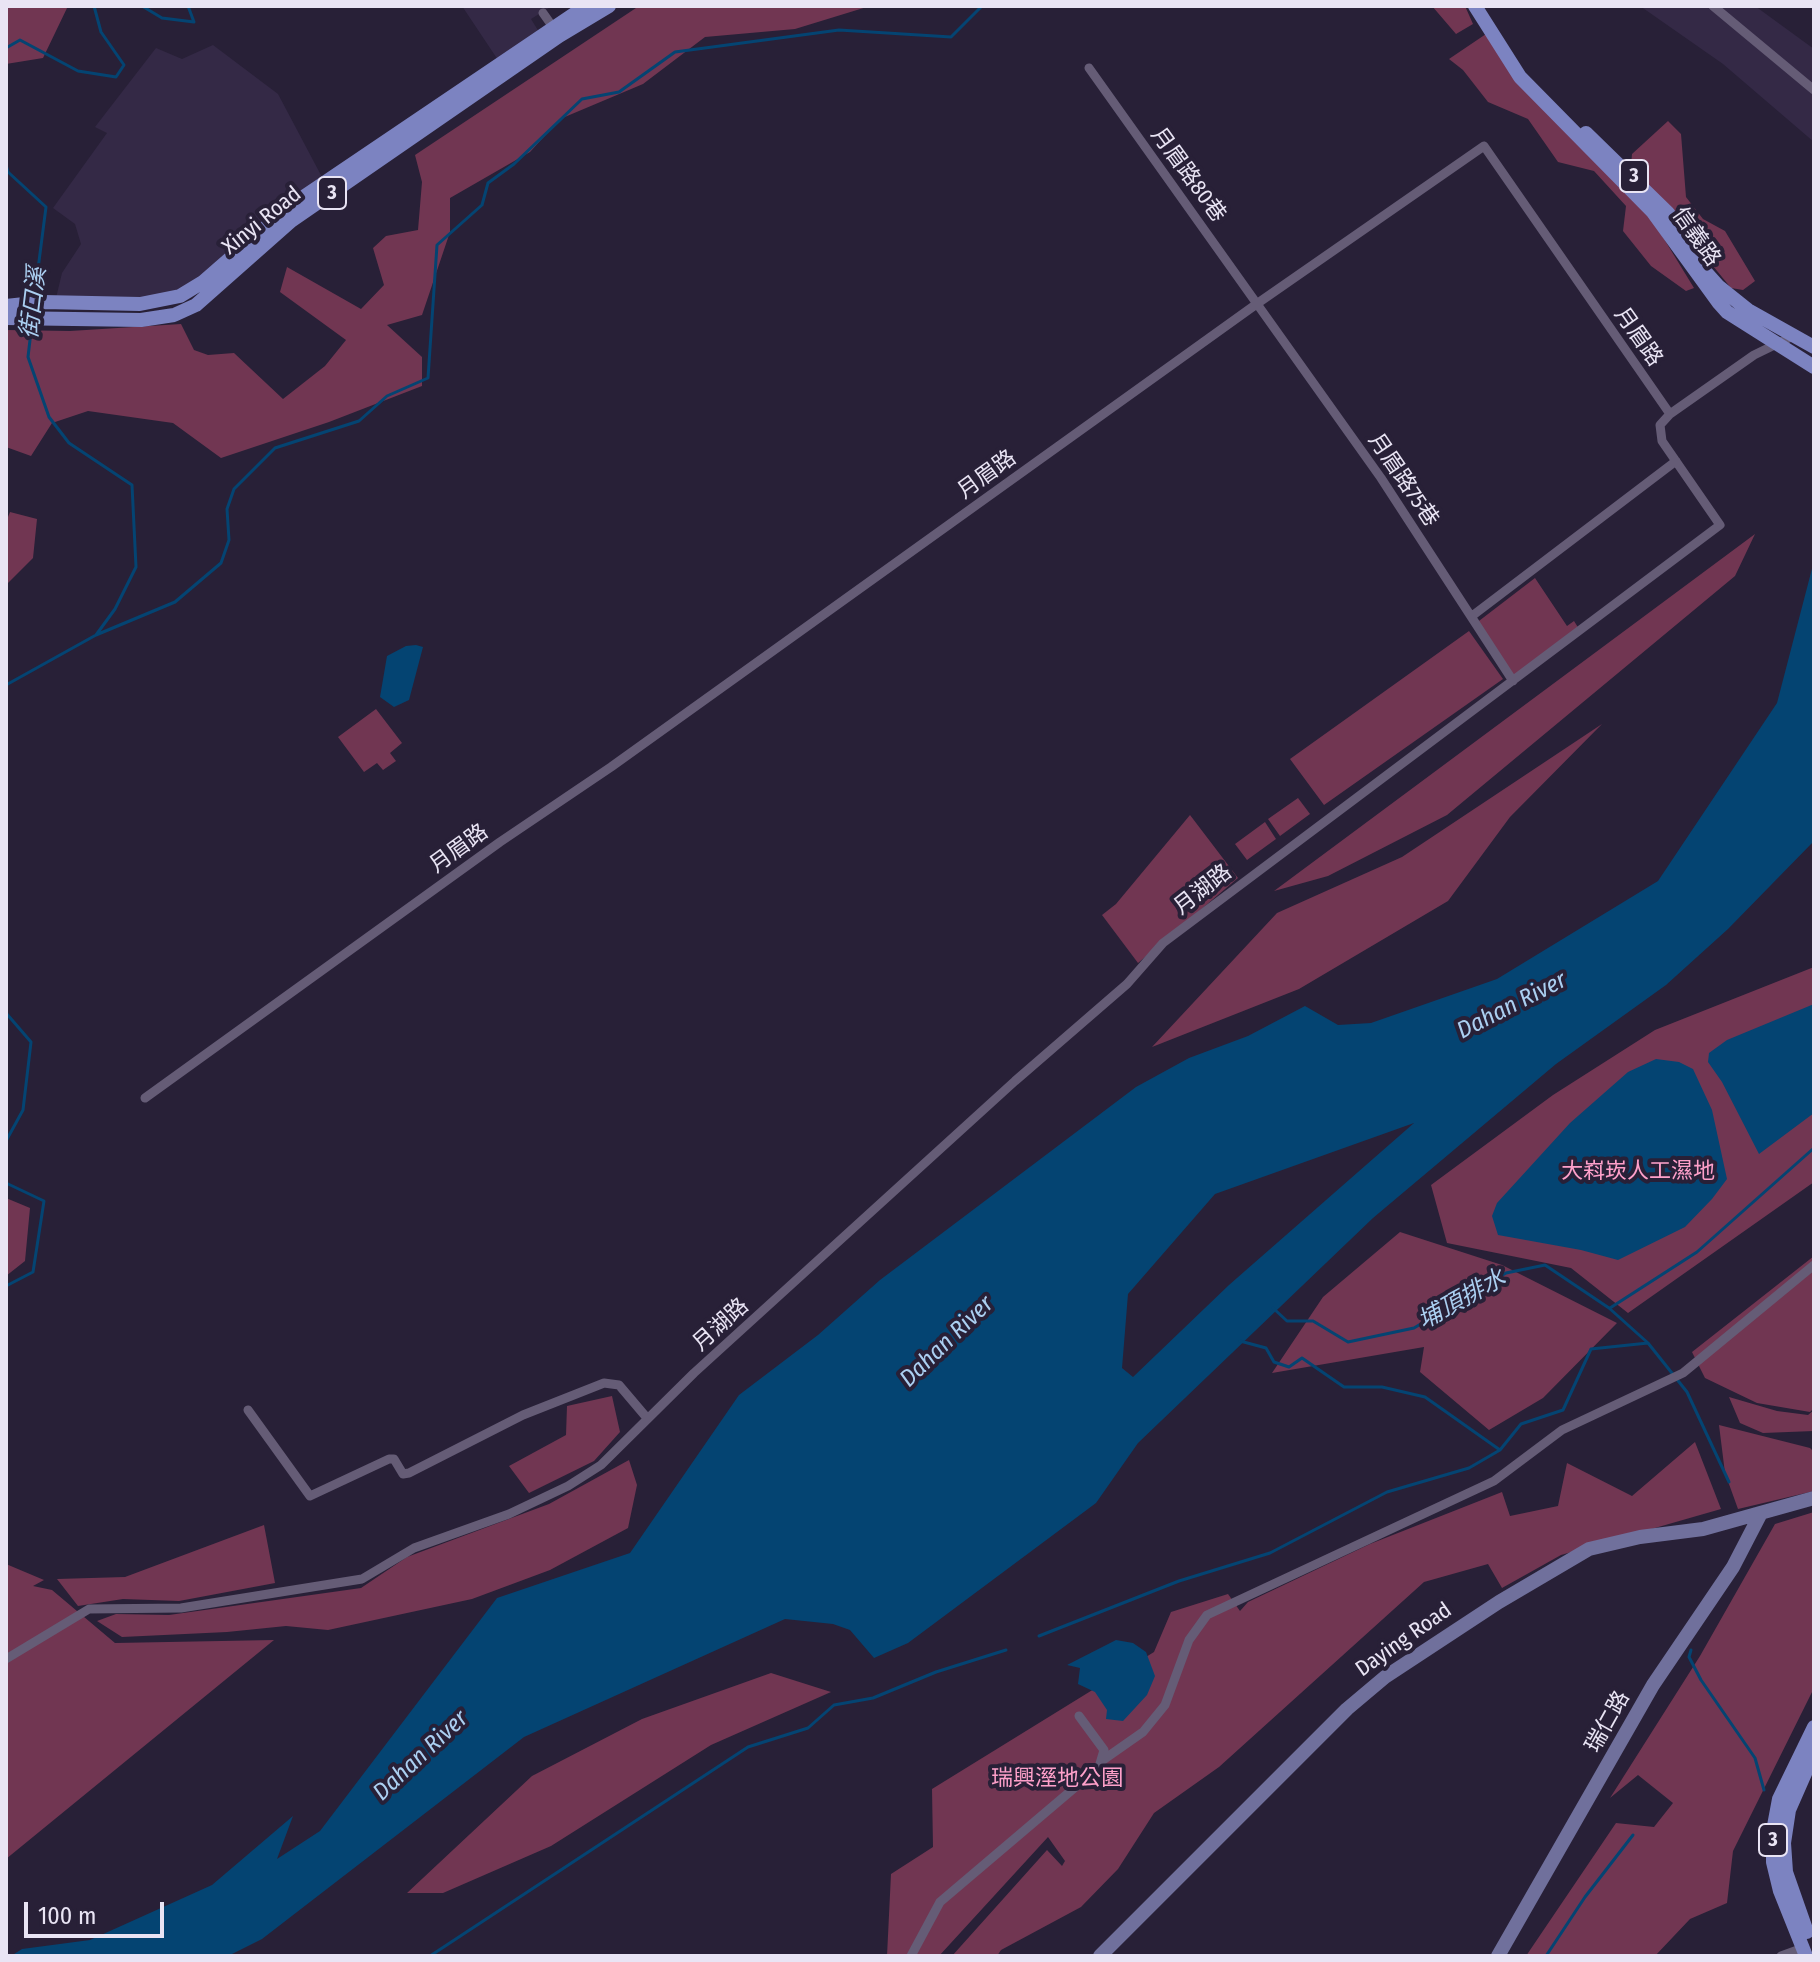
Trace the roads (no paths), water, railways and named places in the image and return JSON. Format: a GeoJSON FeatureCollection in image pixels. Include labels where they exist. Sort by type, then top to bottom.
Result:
{"type":"FeatureCollection","features":[{"type":"Feature","properties":{"kind":"main road","name":"Xinyi Road"},"geometry":{"type":"LineString","coordinates":[[6,306],[43,302],[140,304],[169,301],[203,282],[276,225],[556,31],[586,6]]}},
{"type":"Feature","properties":{"kind":"main road","name":"Xinyi Road"},"geometry":{"type":"LineString","coordinates":[[556,31],[609,6]]}},
{"type":"Feature","properties":{"kind":"main road","name":"信義路"},"geometry":{"type":"LineString","coordinates":[[1475,6],[1520,77],[1652,211],[1706,290],[1727,312],[1811,364]]}},
{"type":"Feature","properties":{"kind":"main road","name":"信義路"},"geometry":{"type":"LineString","coordinates":[[1483,6],[1529,77],[1668,213],[1701,267],[1718,286],[1748,310],[1791,337],[1814,347]]}},
{"type":"Feature","properties":{"kind":"main road","name":"Xinyi Road"},"geometry":{"type":"LineString","coordinates":[[6,318],[141,320],[174,315],[196,305],[276,225]]}},
{"type":"Feature","properties":{"kind":"main road","name":"3"},"geometry":{"type":"LineString","coordinates":[[1808,1952],[1780,1891],[1773,1862],[1773,1831],[1779,1799],[1814,1727]]}},
{"type":"Feature","properties":{"kind":"main road","name":"3"},"geometry":{"type":"LineString","coordinates":[[1808,1952],[1786,1872],[1784,1843],[1789,1810],[1814,1753]]}},
{"type":"Feature","properties":{"kind":"street"},"geometry":{"type":"LineString","coordinates":[[1713,6],[1814,90]]}},
{"type":"Feature","properties":{"kind":"street"},"geometry":{"type":"LineString","coordinates":[[543,13],[556,31]]}},
{"type":"Feature","properties":{"kind":"street","name":"月眉路80巷"},"geometry":{"type":"LineString","coordinates":[[1089,68],[1258,303]]}},
{"type":"Feature","properties":{"kind":"street","name":"月眉路"},"geometry":{"type":"LineString","coordinates":[[145,1098],[1258,303],[1484,146],[1670,414]]}},
{"type":"Feature","properties":{"kind":"street","name":"月眉路75巷"},"geometry":{"type":"LineString","coordinates":[[1258,303],[1513,681]]}},
{"type":"Feature","properties":{"kind":"street"},"geometry":{"type":"LineString","coordinates":[[1670,414],[1774,343],[1791,337]]}},
{"type":"Feature","properties":{"kind":"street","name":"月湖路"},"geometry":{"type":"LineString","coordinates":[[6,1659],[89,1609],[181,1608],[362,1579],[414,1548],[509,1514],[568,1486],[601,1465],[647,1418],[967,1124],[1127,984],[1163,943],[1720,525],[1662,441],[1660,425],[1670,414]]}},
{"type":"Feature","properties":{"kind":"street"},"geometry":{"type":"LineString","coordinates":[[1472,616],[1676,461]]}},
{"type":"Feature","properties":{"kind":"street"},"geometry":{"type":"LineString","coordinates":[[911,1956],[940,1902],[1089,1776],[1103,1760],[1143,1732],[1165,1705],[1189,1640],[1207,1615],[1494,1481],[1562,1430],[1683,1373],[1814,1265]]}},
{"type":"Feature","properties":{"kind":"street"},"geometry":{"type":"LineString","coordinates":[[248,1410],[310,1496],[389,1459],[394,1459],[403,1474],[409,1473],[523,1415],[604,1383],[619,1385],[647,1418]]}},
{"type":"Feature","properties":{"kind":"street","name":"Daying Road"},"geometry":{"type":"LineString","coordinates":[[1100,1956],[1297,1756],[1396,1670],[1499,1602],[1589,1549],[1640,1537],[1703,1529],[1814,1498]]}},
{"type":"Feature","properties":{"kind":"street","name":"瑞仁路"},"geometry":{"type":"LineString","coordinates":[[1498,1956],[1653,1685],[1733,1567],[1761,1513]]}},
{"type":"Feature","properties":{"kind":"street"},"geometry":{"type":"LineString","coordinates":[[1079,1716],[1104,1750],[1103,1760]]}},
{"type":"Feature","properties":{"kind":"street"},"geometry":{"type":"LineString","coordinates":[[1781,1956],[1808,1952]]}},
{"type":"Feature","properties":{"kind":"water","name":"Dahan River"},"geometry":{"type":"Polygon","coordinates":[[[1814,561],[1814,841],[1728,929],[1666,985],[1556,1064],[1373,1218],[1138,1443],[1096,1503],[908,1643],[874,1658],[850,1630],[833,1624],[785,1619],[524,1737],[262,1939],[228,1956],[11,1956],[22,1949],[90,1940],[212,1885],[293,1816],[277,1859],[320,1831],[497,1598],[630,1553],[739,1395],[818,1335],[880,1280],[1136,1087],[1189,1058],[1248,1036],[1305,1006],[1338,1025],[1371,1023],[1497,979],[1658,881],[1777,703],[1814,561]],[[1414,1123],[1215,1194],[1128,1294],[1122,1368],[1133,1377],[1229,1285],[1414,1123]]]}},
{"type":"Feature","properties":{"kind":"water"},"geometry":{"type":"Polygon","coordinates":[[[406,646],[423,647],[409,700],[394,707],[380,697],[387,656],[406,646]]]}},
{"type":"Feature","properties":{"kind":"water"},"geometry":{"type":"Polygon","coordinates":[[[1814,1004],[1814,1113],[1759,1154],[1722,1082],[1708,1062],[1709,1053],[1727,1040],[1814,1004]]]}},
{"type":"Feature","properties":{"kind":"water"},"geometry":{"type":"Polygon","coordinates":[[[1656,1059],[1679,1062],[1693,1069],[1712,1110],[1727,1179],[1712,1199],[1685,1227],[1618,1260],[1498,1235],[1492,1216],[1497,1203],[1570,1123],[1628,1072],[1656,1059]]]}},
{"type":"Feature","properties":{"kind":"water"},"geometry":{"type":"Polygon","coordinates":[[[1116,1640],[1133,1643],[1146,1652],[1155,1676],[1147,1695],[1123,1721],[1106,1719],[1107,1710],[1095,1692],[1078,1684],[1080,1668],[1067,1665],[1116,1640]]]}},
{"type":"Feature","properties":{"kind":"waterway","name":"街口溪"},"geometry":{"type":"LineString","coordinates":[[6,48],[20,40],[78,71],[116,77],[124,65],[101,32],[94,6]]}},
{"type":"Feature","properties":{"kind":"waterway","name":"街口溪"},"geometry":{"type":"LineString","coordinates":[[142,6],[162,18],[194,22],[188,6]]}},
{"type":"Feature","properties":{"kind":"waterway"},"geometry":{"type":"LineString","coordinates":[[96,635],[175,602],[221,563],[229,540],[227,509],[234,489],[275,448],[359,421],[387,396],[428,378],[437,245],[482,205],[488,183],[514,164],[582,99],[619,92],[675,52],[839,30],[951,37],[982,6]]}},
{"type":"Feature","properties":{"kind":"waterway","name":"街口溪"},"geometry":{"type":"LineString","coordinates":[[6,165],[8,172],[46,207],[34,300]]}},
{"type":"Feature","properties":{"kind":"waterway","name":"街口溪"},"geometry":{"type":"LineString","coordinates":[[6,685],[96,635],[115,609],[136,567],[132,485],[69,443],[49,417],[28,357],[32,323]]}},
{"type":"Feature","properties":{"kind":"waterway","name":"街口溪"},"geometry":{"type":"LineString","coordinates":[[6,1013],[31,1042],[23,1110],[6,1141]]}},
{"type":"Feature","properties":{"kind":"waterway"},"geometry":{"type":"LineString","coordinates":[[1610,1308],[1697,1252],[1814,1148]]}},
{"type":"Feature","properties":{"kind":"waterway","name":"街口溪"},"geometry":{"type":"LineString","coordinates":[[6,1183],[44,1201],[33,1272],[6,1286]]}},
{"type":"Feature","properties":{"kind":"waterway","name":"埔頂排水"},"geometry":{"type":"LineString","coordinates":[[1273,1308],[1287,1321],[1313,1321],[1348,1342],[1414,1328],[1506,1273],[1545,1265],[1609,1308],[1648,1343],[1687,1392],[1729,1482]]}},
{"type":"Feature","properties":{"kind":"waterway"},"geometry":{"type":"LineString","coordinates":[[1240,1341],[1266,1348],[1274,1362],[1289,1367],[1302,1358],[1344,1387],[1382,1387],[1425,1397],[1500,1450]]}},
{"type":"Feature","properties":{"kind":"waterway"},"geometry":{"type":"LineString","coordinates":[[1039,1636],[1179,1581],[1270,1553],[1387,1492],[1469,1468],[1500,1450],[1521,1424],[1563,1410],[1591,1349],[1648,1343]]}},
{"type":"Feature","properties":{"kind":"waterway"},"geometry":{"type":"LineString","coordinates":[[430,1956],[748,1747],[808,1728],[834,1705],[873,1698],[936,1672],[1006,1650]]}},
{"type":"Feature","properties":{"kind":"waterway","name":"埔頂排水"},"geometry":{"type":"LineString","coordinates":[[1691,1650],[1689,1657],[1701,1680],[1755,1758],[1764,1790]]}},
{"type":"Feature","properties":{"kind":"waterway"},"geometry":{"type":"LineString","coordinates":[[1546,1956],[1585,1897],[1633,1835]]}},
{"type":"Feature","properties":{"kind":"park label","name":"大嵙崁人工濕地"},"geometry":{"type":"Point","coordinates":[1638,1172]}},
{"type":"Feature","properties":{"kind":"park label","name":"瑞興溼地公園"},"geometry":{"type":"Point","coordinates":[1057,1779]}}]}
